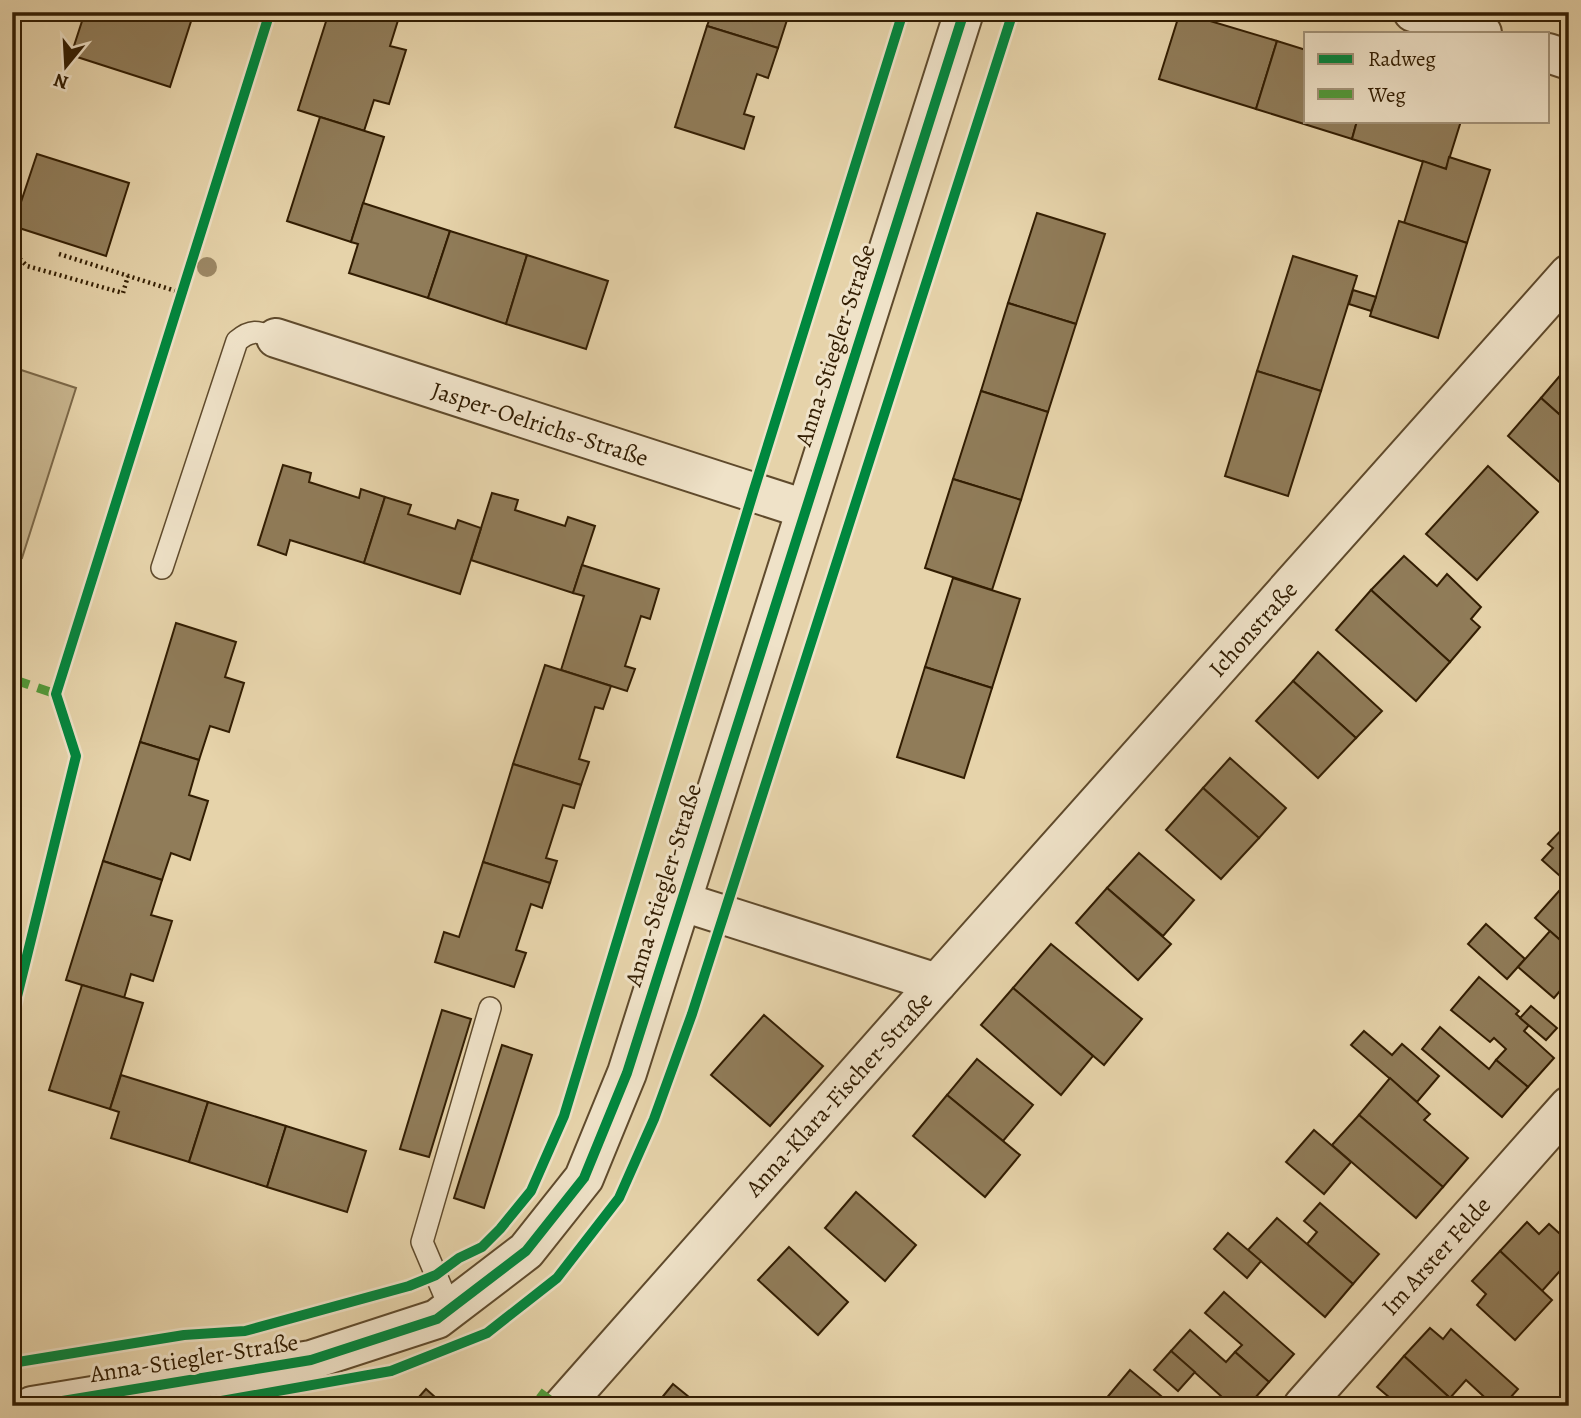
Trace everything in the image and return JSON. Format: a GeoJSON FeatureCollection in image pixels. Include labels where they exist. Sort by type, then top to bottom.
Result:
{"type":"FeatureCollection","features":[{"type":"Feature","properties":{"kind":"street","name":"Anna-Stiegler-Straße"},"geometry":{"type":"LineString","coordinates":[[32,1406],[311,1360],[437,1319],[526,1251],[584,1178],[627,1073],[964,12]]}},
{"type":"Feature","properties":{"kind":"street"},"geometry":{"type":"LineString","coordinates":[[1413,12],[1479,32]]}},
{"type":"Feature","properties":{"kind":"street"},"geometry":{"type":"LineString","coordinates":[[1550,54],[1569,60]]}},
{"type":"Feature","properties":{"kind":"street","name":"Ichonstraße"},"geometry":{"type":"LineString","coordinates":[[937,983],[1569,274]]}},
{"type":"Feature","properties":{"kind":"street","name":"Jasper-Oelrichs-Straße"},"geometry":{"type":"LineString","coordinates":[[276,338],[805,509]]}},
{"type":"Feature","properties":{"kind":"street","name":"Anna-Klara-Fischer-Straße"},"geometry":{"type":"LineString","coordinates":[[563,1406],[937,983],[680,901]]}},
{"type":"Feature","properties":{"kind":"street","name":"Im Arster Felde"},"geometry":{"type":"LineString","coordinates":[[1303,1406],[1569,1106]]}},
{"type":"Feature","properties":{"kind":"lane"},"geometry":{"type":"LineString","coordinates":[[162,568],[237,341],[247,333],[259,332],[276,338]]}},
{"type":"Feature","properties":{"kind":"lane"},"geometry":{"type":"LineString","coordinates":[[450,1308],[422,1242],[490,1008]]}},
{"type":"Feature","properties":{"kind":"path"},"geometry":{"type":"LineString","coordinates":[[12,251],[27,266],[122,293],[128,276]]}},
{"type":"Feature","properties":{"kind":"path"},"geometry":{"type":"LineString","coordinates":[[59,254],[182,293]]}},
{"type":"Feature","properties":{"kind":"shaded area"},"geometry":{"type":"Polygon","coordinates":[[[12,367],[76,388],[22,558],[12,555],[12,367]]]}},
{"type":"Feature","properties":{"kind":"building"},"geometry":{"type":"Polygon","coordinates":[[[85,12],[194,12],[170,87],[71,55],[85,12]]]}},
{"type":"Feature","properties":{"kind":"building"},"geometry":{"type":"Polygon","coordinates":[[[329,12],[400,14],[390,46],[406,50],[389,104],[374,100],[364,131],[298,110],[329,12]]]}},
{"type":"Feature","properties":{"kind":"building"},"geometry":{"type":"Polygon","coordinates":[[[712,12],[777,12],[776,17],[787,20],[778,48],[707,26],[712,12]]]}},
{"type":"Feature","properties":{"kind":"building"},"geometry":{"type":"Polygon","coordinates":[[[1180,12],[1277,41],[1256,109],[1159,79],[1180,12]]]}},
{"type":"Feature","properties":{"kind":"building"},"geometry":{"type":"Polygon","coordinates":[[[707,26],[778,48],[768,78],[757,74],[744,114],[754,117],[744,149],[675,127],[707,26]]]}},
{"type":"Feature","properties":{"kind":"building"},"geometry":{"type":"Polygon","coordinates":[[[1277,41],[1304,49],[1304,122],[1357,122],[1352,139],[1256,109],[1277,41]]]}},
{"type":"Feature","properties":{"kind":"building"},"geometry":{"type":"Polygon","coordinates":[[[320,117],[384,137],[351,242],[287,221],[320,117]]]}},
{"type":"Feature","properties":{"kind":"building"},"geometry":{"type":"Polygon","coordinates":[[[1357,122],[1461,122],[1446,169],[1352,139],[1357,122]]]}},
{"type":"Feature","properties":{"kind":"building"},"geometry":{"type":"Polygon","coordinates":[[[37,154],[129,183],[106,256],[13,226],[37,154]]]}},
{"type":"Feature","properties":{"kind":"building"},"geometry":{"type":"Polygon","coordinates":[[[1449,157],[1490,170],[1467,243],[1404,223],[1423,161],[1446,169],[1449,157]]]}},
{"type":"Feature","properties":{"kind":"building"},"geometry":{"type":"Polygon","coordinates":[[[363,203],[450,231],[428,298],[349,273],[358,244],[351,242],[363,203]]]}},
{"type":"Feature","properties":{"kind":"building"},"geometry":{"type":"Polygon","coordinates":[[[1037,213],[1105,234],[1076,324],[1008,303],[1037,213]]]}},
{"type":"Feature","properties":{"kind":"building"},"geometry":{"type":"Polygon","coordinates":[[[1399,221],[1467,243],[1438,338],[1370,316],[1399,221]]]}},
{"type":"Feature","properties":{"kind":"building"},"geometry":{"type":"Polygon","coordinates":[[[450,231],[527,255],[506,324],[428,298],[450,231]]]}},
{"type":"Feature","properties":{"kind":"building"},"geometry":{"type":"Polygon","coordinates":[[[527,255],[608,281],[586,349],[506,324],[527,255]]]}},
{"type":"Feature","properties":{"kind":"building"},"geometry":{"type":"Polygon","coordinates":[[[1293,256],[1357,276],[1321,391],[1257,371],[1293,256]]]}},
{"type":"Feature","properties":{"kind":"building"},"geometry":{"type":"Polygon","coordinates":[[[1353,290],[1376,297],[1371,311],[1349,304],[1353,290]]]}},
{"type":"Feature","properties":{"kind":"building"},"geometry":{"type":"Polygon","coordinates":[[[1008,303],[1076,324],[1048,412],[981,391],[1008,303]]]}},
{"type":"Feature","properties":{"kind":"building"},"geometry":{"type":"Polygon","coordinates":[[[1569,365],[1569,423],[1541,398],[1569,365]]]}},
{"type":"Feature","properties":{"kind":"building"},"geometry":{"type":"Polygon","coordinates":[[[1257,371],[1321,391],[1288,496],[1225,476],[1257,371]]]}},
{"type":"Feature","properties":{"kind":"building"},"geometry":{"type":"Polygon","coordinates":[[[981,391],[1048,412],[1021,500],[953,479],[981,391]]]}},
{"type":"Feature","properties":{"kind":"building"},"geometry":{"type":"Polygon","coordinates":[[[1541,398],[1569,423],[1569,481],[1564,486],[1508,436],[1541,398]]]}},
{"type":"Feature","properties":{"kind":"building"},"geometry":{"type":"Polygon","coordinates":[[[283,465],[311,473],[309,482],[359,498],[361,489],[385,497],[364,563],[290,540],[286,555],[258,545],[283,465]]]}},
{"type":"Feature","properties":{"kind":"building"},"geometry":{"type":"Polygon","coordinates":[[[1488,466],[1538,512],[1477,580],[1426,534],[1488,466]]]}},
{"type":"Feature","properties":{"kind":"building"},"geometry":{"type":"Polygon","coordinates":[[[953,479],[1021,500],[992,590],[925,568],[953,479]]]}},
{"type":"Feature","properties":{"kind":"building"},"geometry":{"type":"Polygon","coordinates":[[[492,493],[518,500],[515,510],[565,526],[568,517],[595,526],[573,593],[471,560],[492,493]]]}},
{"type":"Feature","properties":{"kind":"building"},"geometry":{"type":"Polygon","coordinates":[[[385,497],[411,505],[408,514],[455,529],[458,520],[481,528],[460,594],[364,563],[385,497]]]}},
{"type":"Feature","properties":{"kind":"building"},"geometry":{"type":"Polygon","coordinates":[[[1404,556],[1437,586],[1447,574],[1481,607],[1471,619],[1480,627],[1450,662],[1371,590],[1404,556]]]}},
{"type":"Feature","properties":{"kind":"building"},"geometry":{"type":"Polygon","coordinates":[[[582,565],[659,589],[650,619],[641,616],[625,666],[635,669],[627,691],[561,670],[584,596],[573,593],[582,565]]]}},
{"type":"Feature","properties":{"kind":"building"},"geometry":{"type":"Polygon","coordinates":[[[953,578],[1020,599],[992,688],[925,667],[953,578]]]}},
{"type":"Feature","properties":{"kind":"building"},"geometry":{"type":"Polygon","coordinates":[[[1371,590],[1450,662],[1416,701],[1336,630],[1371,590]]]}},
{"type":"Feature","properties":{"kind":"building"},"geometry":{"type":"Polygon","coordinates":[[[176,623],[236,642],[225,677],[244,683],[229,732],[210,726],[199,760],[140,742],[176,623]]]}},
{"type":"Feature","properties":{"kind":"building"},"geometry":{"type":"Polygon","coordinates":[[[1318,652],[1382,711],[1356,738],[1293,681],[1318,652]]]}},
{"type":"Feature","properties":{"kind":"building"},"geometry":{"type":"Polygon","coordinates":[[[545,665],[611,686],[603,709],[595,707],[579,759],[589,762],[581,785],[513,764],[545,665]]]}},
{"type":"Feature","properties":{"kind":"building"},"geometry":{"type":"Polygon","coordinates":[[[925,667],[992,688],[964,778],[897,757],[925,667]]]}},
{"type":"Feature","properties":{"kind":"building"},"geometry":{"type":"Polygon","coordinates":[[[1293,681],[1356,738],[1318,778],[1256,721],[1293,681]]]}},
{"type":"Feature","properties":{"kind":"building"},"geometry":{"type":"Polygon","coordinates":[[[140,742],[199,760],[189,795],[208,801],[190,860],[171,853],[162,880],[103,861],[140,742]]]}},
{"type":"Feature","properties":{"kind":"building"},"geometry":{"type":"Polygon","coordinates":[[[1230,758],[1286,808],[1259,838],[1203,788],[1230,758]]]}},
{"type":"Feature","properties":{"kind":"building"},"geometry":{"type":"Polygon","coordinates":[[[513,764],[581,785],[574,808],[563,805],[546,858],[557,861],[550,883],[483,862],[513,764]]]}},
{"type":"Feature","properties":{"kind":"building"},"geometry":{"type":"Polygon","coordinates":[[[1203,788],[1259,838],[1221,879],[1166,830],[1203,788]]]}},
{"type":"Feature","properties":{"kind":"building"},"geometry":{"type":"Polygon","coordinates":[[[1564,827],[1569,831],[1569,884],[1542,860],[1553,848],[1548,844],[1564,827]]]}},
{"type":"Feature","properties":{"kind":"building"},"geometry":{"type":"Polygon","coordinates":[[[1139,853],[1194,900],[1163,936],[1107,888],[1139,853]]]}},
{"type":"Feature","properties":{"kind":"building"},"geometry":{"type":"Polygon","coordinates":[[[103,861],[162,880],[151,915],[172,921],[153,981],[131,974],[124,998],[66,980],[103,861]]]}},
{"type":"Feature","properties":{"kind":"building"},"geometry":{"type":"Polygon","coordinates":[[[483,862],[550,883],[542,908],[531,904],[516,950],[526,953],[514,987],[435,962],[444,932],[459,937],[483,862]]]}},
{"type":"Feature","properties":{"kind":"building"},"geometry":{"type":"Polygon","coordinates":[[[1567,882],[1569,884],[1569,948],[1535,918],[1567,882]]]}},
{"type":"Feature","properties":{"kind":"building"},"geometry":{"type":"Polygon","coordinates":[[[1107,888],[1171,944],[1138,980],[1076,923],[1107,888]]]}},
{"type":"Feature","properties":{"kind":"building"},"geometry":{"type":"Polygon","coordinates":[[[1486,924],[1525,959],[1507,979],[1468,944],[1486,924]]]}},
{"type":"Feature","properties":{"kind":"building"},"geometry":{"type":"Polygon","coordinates":[[[1550,931],[1569,948],[1569,1001],[1559,992],[1554,998],[1518,967],[1550,931]]]}},
{"type":"Feature","properties":{"kind":"building"},"geometry":{"type":"Polygon","coordinates":[[[1051,944],[1142,1019],[1104,1065],[1013,988],[1051,944]]]}},
{"type":"Feature","properties":{"kind":"building"},"geometry":{"type":"Polygon","coordinates":[[[1479,977],[1519,1011],[1516,1014],[1529,1025],[1524,1031],[1554,1058],[1528,1087],[1496,1060],[1506,1049],[1494,1038],[1490,1042],[1451,1010],[1479,977]]]}},
{"type":"Feature","properties":{"kind":"building"},"geometry":{"type":"Polygon","coordinates":[[[82,985],[143,1003],[110,1109],[49,1090],[82,985]]]}},
{"type":"Feature","properties":{"kind":"building"},"geometry":{"type":"Polygon","coordinates":[[[1013,988],[1093,1056],[1061,1095],[981,1025],[1013,988]]]}},
{"type":"Feature","properties":{"kind":"building"},"geometry":{"type":"Polygon","coordinates":[[[1531,1006],[1557,1028],[1546,1040],[1520,1018],[1531,1006]]]}},
{"type":"Feature","properties":{"kind":"building"},"geometry":{"type":"Polygon","coordinates":[[[442,1010],[471,1019],[429,1157],[400,1149],[442,1010]]]}},
{"type":"Feature","properties":{"kind":"building"},"geometry":{"type":"Polygon","coordinates":[[[764,1015],[823,1066],[770,1126],[711,1075],[764,1015]]]}},
{"type":"Feature","properties":{"kind":"building"},"geometry":{"type":"Polygon","coordinates":[[[1440,1027],[1489,1069],[1496,1060],[1528,1087],[1502,1117],[1422,1049],[1440,1027]]]}},
{"type":"Feature","properties":{"kind":"building"},"geometry":{"type":"Polygon","coordinates":[[[1364,1031],[1392,1055],[1402,1044],[1439,1076],[1417,1102],[1351,1045],[1364,1031]]]}},
{"type":"Feature","properties":{"kind":"building"},"geometry":{"type":"Polygon","coordinates":[[[502,1045],[532,1055],[484,1208],[454,1198],[502,1045]]]}},
{"type":"Feature","properties":{"kind":"building"},"geometry":{"type":"Polygon","coordinates":[[[977,1059],[1033,1105],[1003,1141],[947,1095],[977,1059]]]}},
{"type":"Feature","properties":{"kind":"building"},"geometry":{"type":"Polygon","coordinates":[[[121,1075],[208,1102],[189,1162],[111,1138],[119,1112],[110,1109],[121,1075]]]}},
{"type":"Feature","properties":{"kind":"building"},"geometry":{"type":"Polygon","coordinates":[[[1390,1078],[1430,1114],[1424,1120],[1468,1158],[1443,1187],[1359,1115],[1390,1078]]]}},
{"type":"Feature","properties":{"kind":"building"},"geometry":{"type":"Polygon","coordinates":[[[947,1095],[1020,1155],[985,1197],[913,1136],[947,1095]]]}},
{"type":"Feature","properties":{"kind":"building"},"geometry":{"type":"Polygon","coordinates":[[[208,1102],[286,1126],[267,1187],[189,1162],[208,1102]]]}},
{"type":"Feature","properties":{"kind":"building"},"geometry":{"type":"Polygon","coordinates":[[[1359,1115],[1443,1187],[1416,1218],[1332,1145],[1359,1115]]]}},
{"type":"Feature","properties":{"kind":"building"},"geometry":{"type":"Polygon","coordinates":[[[286,1126],[366,1151],[347,1212],[267,1187],[286,1126]]]}},
{"type":"Feature","properties":{"kind":"building"},"geometry":{"type":"Polygon","coordinates":[[[1314,1130],[1351,1162],[1324,1194],[1286,1162],[1314,1130]]]}},
{"type":"Feature","properties":{"kind":"building"},"geometry":{"type":"Polygon","coordinates":[[[856,1192],[916,1245],[885,1281],[825,1228],[856,1192]]]}},
{"type":"Feature","properties":{"kind":"building"},"geometry":{"type":"Polygon","coordinates":[[[1320,1203],[1379,1254],[1353,1284],[1307,1244],[1317,1232],[1304,1221],[1320,1203]]]}},
{"type":"Feature","properties":{"kind":"building"},"geometry":{"type":"Polygon","coordinates":[[[1277,1218],[1353,1284],[1325,1317],[1248,1250],[1277,1218]]]}},
{"type":"Feature","properties":{"kind":"building"},"geometry":{"type":"Polygon","coordinates":[[[1527,1222],[1539,1234],[1549,1224],[1569,1242],[1569,1281],[1559,1272],[1542,1291],[1500,1251],[1527,1222]]]}},
{"type":"Feature","properties":{"kind":"building"},"geometry":{"type":"Polygon","coordinates":[[[1228,1233],[1261,1261],[1247,1278],[1214,1249],[1228,1233]]]}},
{"type":"Feature","properties":{"kind":"building"},"geometry":{"type":"Polygon","coordinates":[[[789,1247],[848,1302],[818,1335],[758,1280],[789,1247]]]}},
{"type":"Feature","properties":{"kind":"building"},"geometry":{"type":"Polygon","coordinates":[[[1500,1251],[1552,1300],[1515,1340],[1477,1305],[1486,1294],[1472,1281],[1500,1251]]]}},
{"type":"Feature","properties":{"kind":"building"},"geometry":{"type":"Polygon","coordinates":[[[1224,1292],[1294,1354],[1269,1382],[1235,1352],[1242,1345],[1205,1313],[1224,1292]]]}},
{"type":"Feature","properties":{"kind":"building"},"geometry":{"type":"Polygon","coordinates":[[[1430,1328],[1443,1339],[1451,1329],[1518,1389],[1503,1406],[1494,1406],[1466,1380],[1450,1398],[1404,1356],[1430,1328]]]}},
{"type":"Feature","properties":{"kind":"building"},"geometry":{"type":"Polygon","coordinates":[[[1190,1330],[1226,1362],[1235,1352],[1269,1382],[1248,1406],[1232,1406],[1171,1351],[1190,1330]]]}},
{"type":"Feature","properties":{"kind":"building"},"geometry":{"type":"Polygon","coordinates":[[[1171,1351],[1195,1372],[1178,1391],[1154,1370],[1171,1351]]]}},
{"type":"Feature","properties":{"kind":"building"},"geometry":{"type":"Polygon","coordinates":[[[1404,1356],[1458,1406],[1384,1406],[1390,1398],[1377,1387],[1404,1356]]]}},
{"type":"Feature","properties":{"kind":"building"},"geometry":{"type":"Polygon","coordinates":[[[1130,1370],[1173,1406],[1112,1406],[1105,1400],[1130,1370]]]}},
{"type":"Feature","properties":{"kind":"building"},"geometry":{"type":"Polygon","coordinates":[[[673,1384],[700,1406],[655,1406],[673,1384]]]}},
{"type":"Feature","properties":{"kind":"building"},"geometry":{"type":"Polygon","coordinates":[[[426,1389],[445,1406],[411,1406],[426,1389]]]}},
{"type":"Feature","properties":{"kind":"marked path"},"geometry":{"type":"LineString","coordinates":[[12,679],[56,694]]}},
{"type":"Feature","properties":{"kind":"marked path"},"geometry":{"type":"LineString","coordinates":[[539,1392],[558,1406]]}},
{"type":"Feature","properties":{"kind":"cycle path"},"geometry":{"type":"LineString","coordinates":[[12,1017],[76,756],[56,694],[270,12]]}},
{"type":"Feature","properties":{"kind":"cycle path"},"geometry":{"type":"LineString","coordinates":[[12,1363],[184,1335],[245,1331],[409,1286],[436,1275],[459,1258],[482,1247],[531,1191],[564,1116],[753,493],[903,12]]}},
{"type":"Feature","properties":{"kind":"cycle path"},"geometry":{"type":"LineString","coordinates":[[32,1406],[311,1360],[437,1319],[526,1251],[584,1178],[627,1073],[964,12]]}},
{"type":"Feature","properties":{"kind":"cycle path"},"geometry":{"type":"LineString","coordinates":[[193,1406],[391,1371],[487,1333],[557,1278],[619,1198],[654,1119],[692,1014],[1013,12]]}}]}
